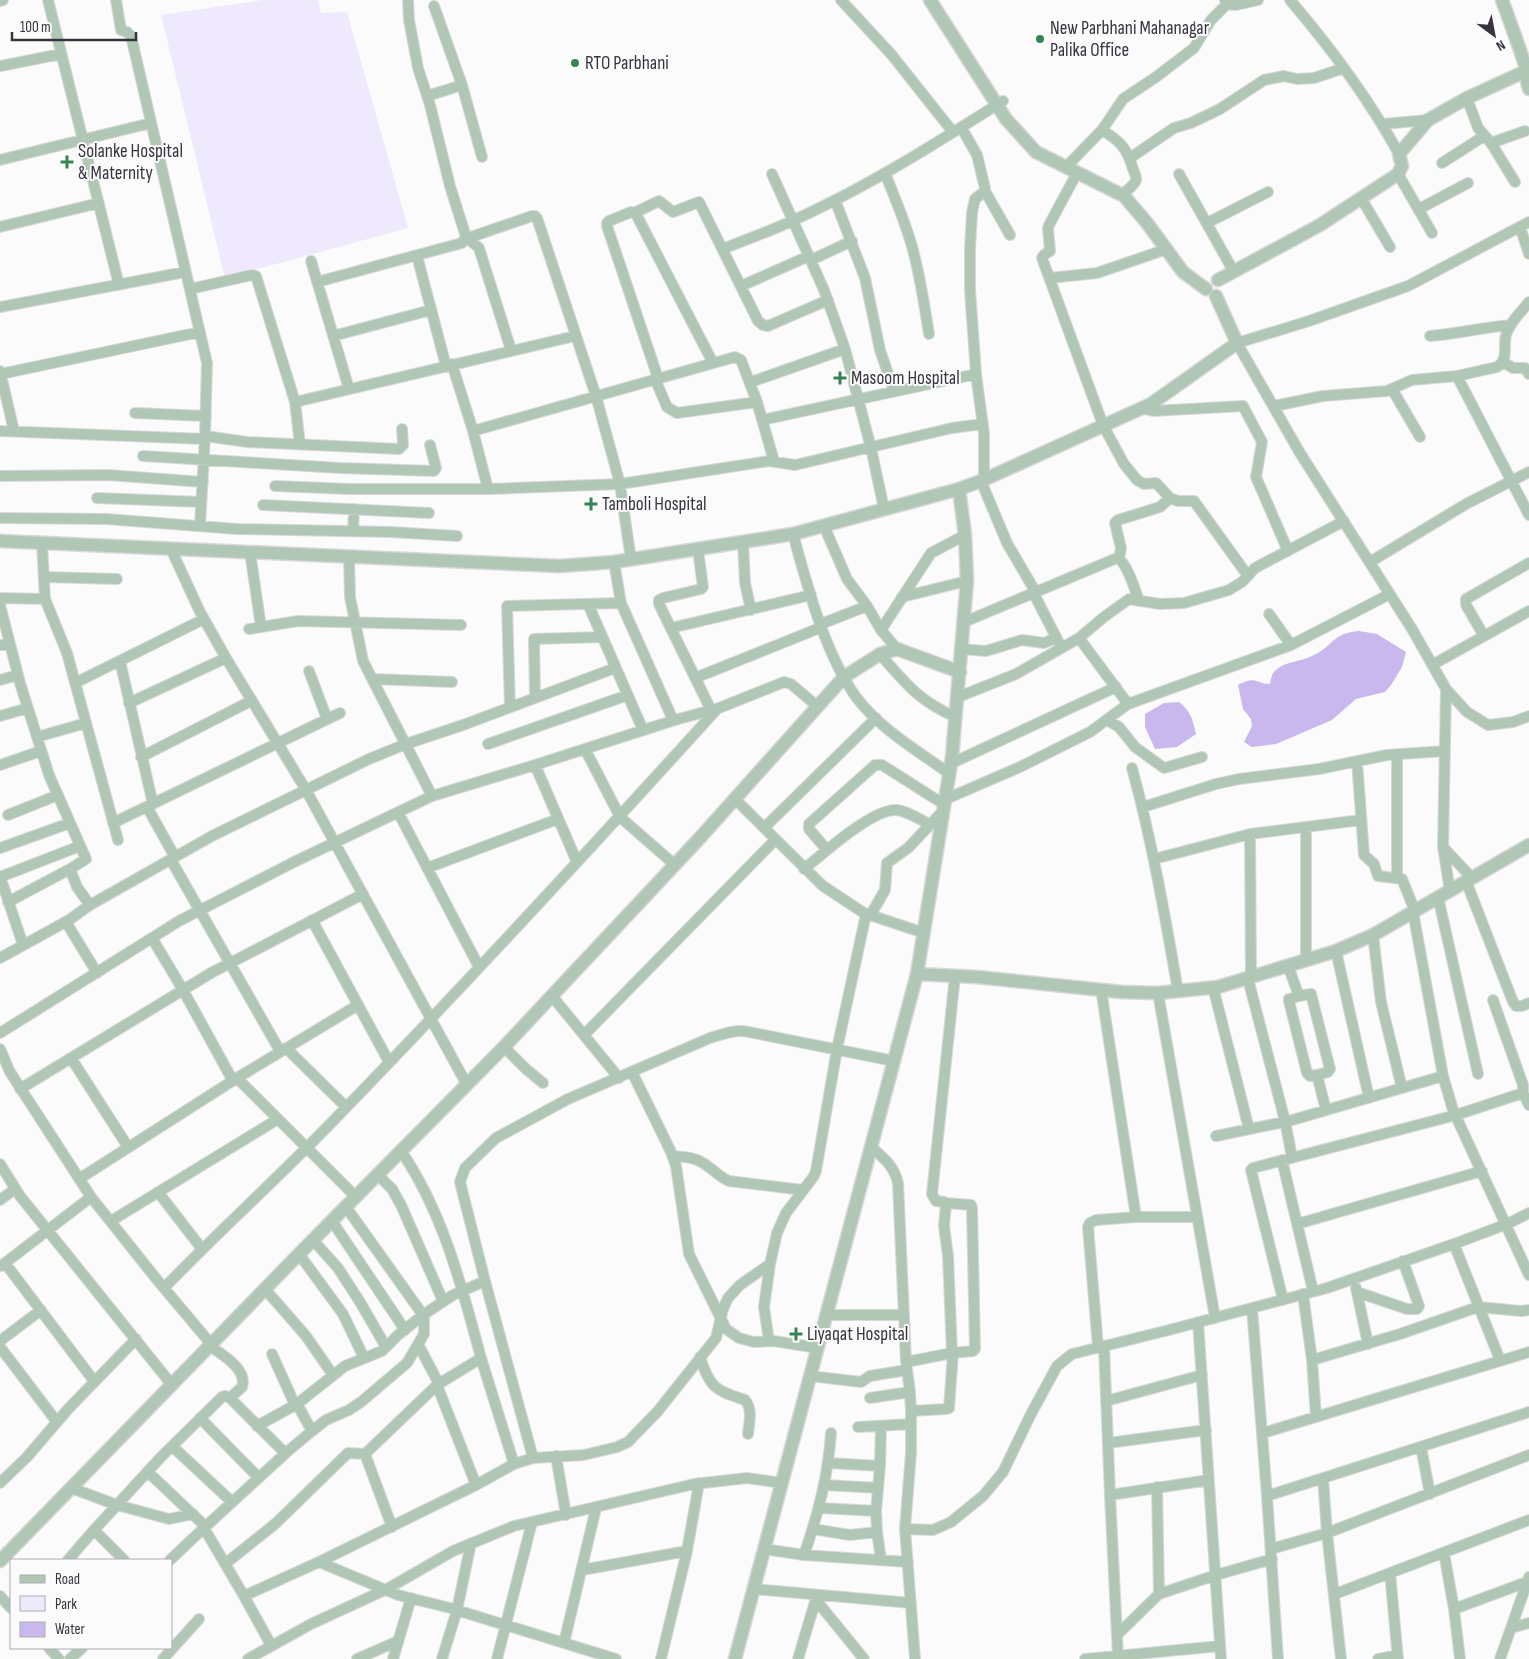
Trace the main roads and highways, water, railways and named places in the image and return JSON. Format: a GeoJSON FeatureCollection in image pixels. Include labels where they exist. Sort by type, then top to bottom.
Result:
{"type":"FeatureCollection","features":[{"type":"Feature","properties":{"kind":"water"},"geometry":{"type":"Polygon","coordinates":[[[1359,631],[1377,634],[1406,652],[1402,667],[1385,692],[1356,699],[1332,720],[1276,744],[1252,747],[1244,742],[1252,726],[1251,719],[1243,709],[1238,685],[1253,680],[1270,684],[1273,673],[1280,667],[1312,656],[1343,634],[1359,631]]]}},
{"type":"Feature","properties":{"kind":"water"},"geometry":{"type":"Polygon","coordinates":[[[1179,702],[1189,713],[1196,734],[1177,747],[1155,749],[1145,727],[1145,714],[1164,703],[1179,702]]]}},
{"type":"Feature","properties":{"kind":"place","name":"New Parbhani Mahanagar Palika Office"},"geometry":{"type":"Point","coordinates":[1040,39]}},
{"type":"Feature","properties":{"kind":"place","name":"RTO Parbhani"},"geometry":{"type":"Point","coordinates":[575,63]}},
{"type":"Feature","properties":{"kind":"place","name":"Solanke Hospital & Maternity"},"geometry":{"type":"Point","coordinates":[67,162]}},
{"type":"Feature","properties":{"kind":"place","name":"Masoom Hospital"},"geometry":{"type":"Point","coordinates":[840,378]}},
{"type":"Feature","properties":{"kind":"place","name":"Tamboli Hospital"},"geometry":{"type":"Point","coordinates":[591,504]}},
{"type":"Feature","properties":{"kind":"place","name":"Liyaqat Hospital"},"geometry":{"type":"Point","coordinates":[796,1334]}}]}
